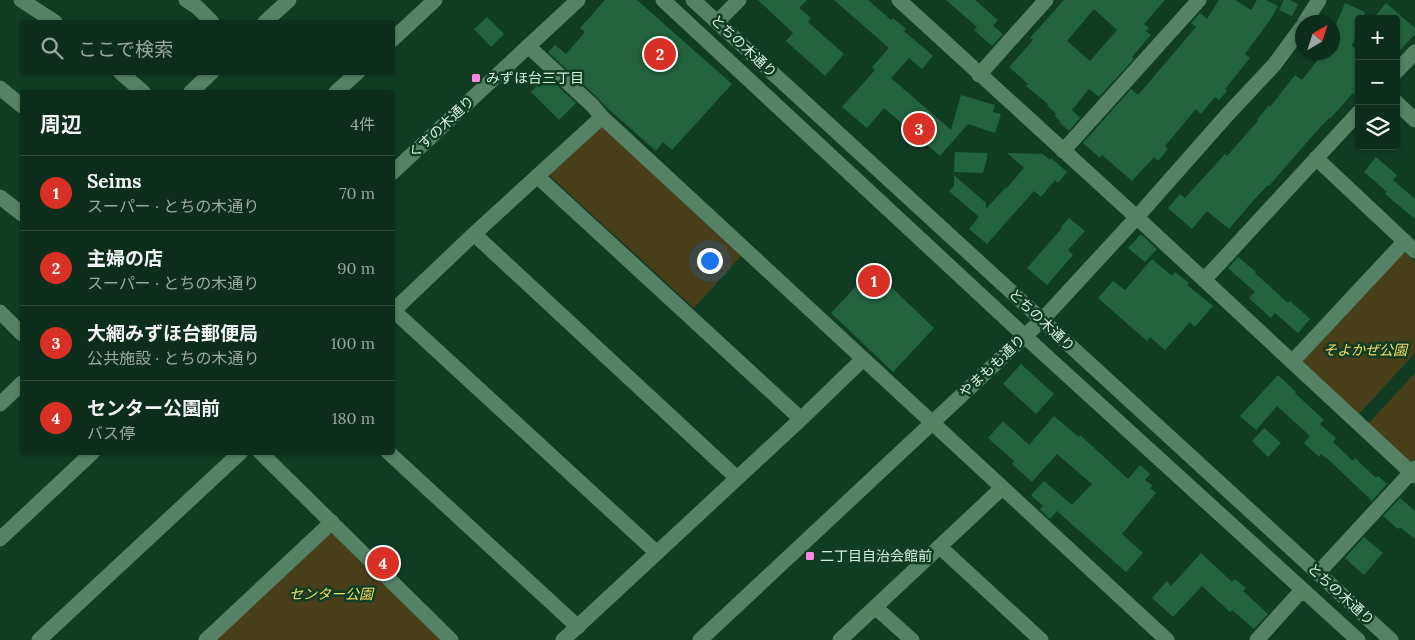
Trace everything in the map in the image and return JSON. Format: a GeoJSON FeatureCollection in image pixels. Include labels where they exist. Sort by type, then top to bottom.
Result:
{"type":"FeatureCollection","features":[{"type":"Feature","properties":{"kind":"street"},"geometry":{"type":"LineString","coordinates":[[21,0],[52,20]]}},
{"type":"Feature","properties":{"kind":"street"},"geometry":{"type":"LineString","coordinates":[[186,0],[197,7],[210,20]]}},
{"type":"Feature","properties":{"kind":"street"},"geometry":{"type":"LineString","coordinates":[[267,20],[289,0]]}},
{"type":"Feature","properties":{"kind":"street"},"geometry":{"type":"LineString","coordinates":[[395,37],[435,0]]}},
{"type":"Feature","properties":{"kind":"street","name":"くすの木通り"},"geometry":{"type":"LineString","coordinates":[[395,170],[578,0]]}},
{"type":"Feature","properties":{"kind":"street","name":"とちの木通り"},"geometry":{"type":"LineString","coordinates":[[663,0],[1358,640]]}},
{"type":"Feature","properties":{"kind":"street","name":"とちの木通り"},"geometry":{"type":"LineString","coordinates":[[693,0],[1391,640]]}},
{"type":"Feature","properties":{"kind":"street"},"geometry":{"type":"LineString","coordinates":[[717,22],[739,0]]}},
{"type":"Feature","properties":{"kind":"street"},"geometry":{"type":"LineString","coordinates":[[898,0],[1414,472],[1318,574]]}},
{"type":"Feature","properties":{"kind":"street"},"geometry":{"type":"LineString","coordinates":[[979,75],[1046,0]]}},
{"type":"Feature","properties":{"kind":"street"},"geometry":{"type":"LineString","coordinates":[[1063,151],[1199,0]]}},
{"type":"Feature","properties":{"kind":"street"},"geometry":{"type":"LineString","coordinates":[[1309,15],[1319,0]]}},
{"type":"Feature","properties":{"kind":"street","name":"やまもも通り"},"geometry":{"type":"LineString","coordinates":[[700,640],[1042,320],[1274,65],[1295,36]]}},
{"type":"Feature","properties":{"kind":"street"},"geometry":{"type":"LineString","coordinates":[[528,46],[1167,640]]}},
{"type":"Feature","properties":{"kind":"street"},"geometry":{"type":"LineString","coordinates":[[1400,68],[1415,52]]}},
{"type":"Feature","properties":{"kind":"street"},"geometry":{"type":"LineString","coordinates":[[123,75],[141,90]]}},
{"type":"Feature","properties":{"kind":"street"},"geometry":{"type":"LineString","coordinates":[[193,90],[209,75]]}},
{"type":"Feature","properties":{"kind":"street"},"geometry":{"type":"LineString","coordinates":[[338,90],[355,75]]}},
{"type":"Feature","properties":{"kind":"street"},"geometry":{"type":"LineString","coordinates":[[0,88],[20,104]]}},
{"type":"Feature","properties":{"kind":"street"},"geometry":{"type":"LineString","coordinates":[[1399,105],[1415,120]]}},
{"type":"Feature","properties":{"kind":"street"},"geometry":{"type":"LineString","coordinates":[[395,309],[602,116]]}},
{"type":"Feature","properties":{"kind":"street"},"geometry":{"type":"LineString","coordinates":[[1204,280],[1355,116]]}},
{"type":"Feature","properties":{"kind":"street"},"geometry":{"type":"LineString","coordinates":[[1292,362],[1410,246],[1316,158]]}},
{"type":"Feature","properties":{"kind":"street"},"geometry":{"type":"LineString","coordinates":[[537,176],[801,419]]}},
{"type":"Feature","properties":{"kind":"street"},"geometry":{"type":"LineString","coordinates":[[0,197],[20,212]]}},
{"type":"Feature","properties":{"kind":"street"},"geometry":{"type":"LineString","coordinates":[[474,234],[737,478]]}},
{"type":"Feature","properties":{"kind":"street"},"geometry":{"type":"LineString","coordinates":[[0,312],[20,332]]}},
{"type":"Feature","properties":{"kind":"street"},"geometry":{"type":"LineString","coordinates":[[395,313],[657,553]]}},
{"type":"Feature","properties":{"kind":"street"},"geometry":{"type":"LineString","coordinates":[[563,640],[863,359]]}},
{"type":"Feature","properties":{"kind":"street"},"geometry":{"type":"LineString","coordinates":[[0,404],[20,385]]}},
{"type":"Feature","properties":{"kind":"street"},"geometry":{"type":"LineString","coordinates":[[0,539],[90,455]]}},
{"type":"Feature","properties":{"kind":"street"},"geometry":{"type":"LineString","coordinates":[[39,640],[238,455]]}},
{"type":"Feature","properties":{"kind":"street"},"geometry":{"type":"LineString","coordinates":[[263,455],[451,640]]}},
{"type":"Feature","properties":{"kind":"street"},"geometry":{"type":"LineString","coordinates":[[391,455],[578,626]]}},
{"type":"Feature","properties":{"kind":"street"},"geometry":{"type":"LineString","coordinates":[[840,640],[1002,488]]}},
{"type":"Feature","properties":{"kind":"street"},"geometry":{"type":"LineString","coordinates":[[206,640],[332,522]]}},
{"type":"Feature","properties":{"kind":"street"},"geometry":{"type":"LineString","coordinates":[[940,547],[1041,640]]}},
{"type":"Feature","properties":{"kind":"street"},"geometry":{"type":"LineString","coordinates":[[1257,640],[1302,590]]}},
{"type":"Feature","properties":{"kind":"street"},"geometry":{"type":"LineString","coordinates":[[875,607],[912,640]]}},
{"type":"Feature","properties":{"kind":"green space"},"geometry":{"type":"Polygon","coordinates":[[[604,125],[743,254],[694,308],[549,175],[604,125]]]}},
{"type":"Feature","properties":{"kind":"green space","name":"そよかぜ公園"},"geometry":{"type":"Polygon","coordinates":[[[1404,252],[1415,262],[1415,353],[1359,414],[1302,362],[1404,252]]]}},
{"type":"Feature","properties":{"kind":"green space"},"geometry":{"type":"Polygon","coordinates":[[[1415,373],[1415,458],[1411,462],[1369,423],[1415,373]]]}},
{"type":"Feature","properties":{"kind":"green space","name":"センター公園"},"geometry":{"type":"Polygon","coordinates":[[[327,534],[336,535],[443,640],[215,640],[327,534]]]}},
{"type":"Feature","properties":{"kind":"building"},"geometry":{"type":"Polygon","coordinates":[[[605,0],[637,0],[732,84],[672,150],[663,142],[656,151],[548,52],[555,45],[566,54],[585,32],[580,28],[605,0]]]}},
{"type":"Feature","properties":{"kind":"building"},"geometry":{"type":"Polygon","coordinates":[[[758,0],[807,0],[799,8],[811,18],[808,22],[844,54],[825,76],[786,41],[793,33],[758,0]]]}},
{"type":"Feature","properties":{"kind":"building"},"geometry":{"type":"Polygon","coordinates":[[[834,0],[868,0],[891,20],[893,18],[906,29],[904,31],[933,56],[922,69],[909,58],[891,78],[951,130],[961,95],[995,105],[993,112],[1001,114],[995,133],[968,124],[940,156],[884,108],[867,128],[842,107],[875,70],[872,67],[889,48],[834,0]]]}},
{"type":"Feature","properties":{"kind":"building"},"geometry":{"type":"Polygon","coordinates":[[[946,0],[975,0],[998,20],[993,26],[1003,34],[992,46],[974,30],[977,27],[946,0]]]}},
{"type":"Feature","properties":{"kind":"building"},"geometry":{"type":"Polygon","coordinates":[[[1064,0],[1165,0],[1144,24],[1149,28],[1146,31],[1151,35],[1132,57],[1134,59],[1099,97],[1089,89],[1072,110],[1080,118],[1069,131],[1059,122],[1055,116],[1056,114],[1048,104],[1026,86],[1028,84],[1009,67],[1033,40],[1030,38],[1064,0]],[[1094,9],[1067,41],[1090,61],[1117,30],[1094,9]]]}},
{"type":"Feature","properties":{"kind":"building"},"geometry":{"type":"Polygon","coordinates":[[[1219,0],[1235,0],[1251,10],[1257,0],[1266,0],[1278,6],[1245,54],[1250,58],[1225,89],[1227,91],[1219,100],[1215,97],[1201,114],[1196,109],[1165,146],[1168,149],[1158,161],[1154,157],[1132,181],[1102,155],[1100,158],[1083,143],[1131,89],[1138,95],[1196,27],[1191,23],[1200,13],[1207,19],[1219,0]]]}},
{"type":"Feature","properties":{"kind":"building"},"geometry":{"type":"Polygon","coordinates":[[[1284,0],[1290,0],[1298,4],[1292,16],[1279,10],[1284,0]]]}},
{"type":"Feature","properties":{"kind":"building"},"geometry":{"type":"Polygon","coordinates":[[[1345,3],[1365,12],[1364,15],[1355,15],[1355,38],[1352,46],[1355,48],[1355,94],[1353,93],[1329,118],[1229,229],[1207,211],[1192,229],[1168,208],[1180,194],[1185,198],[1225,154],[1227,156],[1295,75],[1302,80],[1318,60],[1340,60],[1340,15],[1345,3]]]}},
{"type":"Feature","properties":{"kind":"building"},"geometry":{"type":"Polygon","coordinates":[[[1386,3],[1400,15],[1376,15],[1386,3]]]}},
{"type":"Feature","properties":{"kind":"building"},"geometry":{"type":"Polygon","coordinates":[[[1400,15],[1415,28],[1415,34],[1400,51],[1400,15]]]}},
{"type":"Feature","properties":{"kind":"building"},"geometry":{"type":"Polygon","coordinates":[[[487,17],[504,34],[491,47],[474,29],[487,17]]]}},
{"type":"Feature","properties":{"kind":"building"},"geometry":{"type":"Polygon","coordinates":[[[547,76],[576,103],[559,120],[531,92],[547,76]]]}},
{"type":"Feature","properties":{"kind":"building"},"geometry":{"type":"Polygon","coordinates":[[[955,152],[987,153],[983,173],[954,172],[955,152]]]}},
{"type":"Feature","properties":{"kind":"building"},"geometry":{"type":"Polygon","coordinates":[[[1007,153],[1043,154],[1050,160],[1051,158],[1067,172],[1058,183],[1055,180],[1041,197],[1034,191],[987,244],[969,229],[979,217],[949,191],[954,186],[954,175],[986,203],[986,209],[1024,168],[1007,153]]]}},
{"type":"Feature","properties":{"kind":"building"},"geometry":{"type":"Polygon","coordinates":[[[1376,157],[1397,175],[1393,180],[1415,199],[1415,219],[1385,194],[1387,192],[1364,172],[1376,157]]]}},
{"type":"Feature","properties":{"kind":"building"},"geometry":{"type":"Polygon","coordinates":[[[1069,218],[1085,231],[1068,250],[1073,255],[1047,285],[1027,268],[1069,218]]]}},
{"type":"Feature","properties":{"kind":"building"},"geometry":{"type":"Polygon","coordinates":[[[1141,234],[1157,249],[1145,262],[1128,248],[1141,234]]]}},
{"type":"Feature","properties":{"kind":"building"},"geometry":{"type":"Polygon","coordinates":[[[1238,257],[1288,303],[1290,301],[1310,319],[1298,333],[1275,313],[1271,318],[1249,298],[1255,292],[1228,268],[1238,257]]]}},
{"type":"Feature","properties":{"kind":"building"},"geometry":{"type":"Polygon","coordinates":[[[1152,259],[1172,276],[1175,272],[1189,283],[1187,285],[1213,306],[1195,327],[1190,322],[1165,350],[1150,337],[1147,341],[1098,298],[1113,281],[1125,290],[1152,259]]]}},
{"type":"Feature","properties":{"kind":"building"},"geometry":{"type":"Polygon","coordinates":[[[873,268],[934,328],[893,372],[831,313],[873,268]]]}},
{"type":"Feature","properties":{"kind":"building"},"geometry":{"type":"Polygon","coordinates":[[[1021,364],[1054,394],[1036,414],[1003,384],[1021,364]]]}},
{"type":"Feature","properties":{"kind":"building"},"geometry":{"type":"Polygon","coordinates":[[[1278,375],[1324,420],[1320,424],[1336,438],[1333,442],[1353,461],[1355,458],[1376,478],[1378,476],[1387,484],[1372,501],[1331,462],[1321,454],[1319,457],[1304,443],[1310,436],[1277,406],[1256,430],[1240,416],[1278,375]]]}},
{"type":"Feature","properties":{"kind":"building"},"geometry":{"type":"Polygon","coordinates":[[[1054,416],[1079,437],[1080,435],[1128,479],[1140,465],[1150,474],[1145,480],[1153,486],[1150,488],[1156,493],[1122,534],[1143,553],[1126,572],[1057,511],[1050,519],[1040,509],[1043,506],[1031,495],[1044,481],[1072,505],[1092,484],[1057,454],[1032,482],[1012,464],[1014,461],[988,438],[1003,421],[1029,445],[1054,416]]]}},
{"type":"Feature","properties":{"kind":"building"},"geometry":{"type":"Polygon","coordinates":[[[1264,428],[1281,443],[1268,457],[1252,441],[1264,428]]]}},
{"type":"Feature","properties":{"kind":"building"},"geometry":{"type":"Polygon","coordinates":[[[1400,498],[1415,511],[1415,539],[1400,527],[1398,529],[1383,516],[1400,498]]]}},
{"type":"Feature","properties":{"kind":"building"},"geometry":{"type":"Polygon","coordinates":[[[1364,537],[1383,553],[1364,575],[1345,558],[1364,537]]]}},
{"type":"Feature","properties":{"kind":"building"},"geometry":{"type":"Polygon","coordinates":[[[1201,553],[1232,582],[1235,579],[1246,588],[1243,591],[1268,614],[1254,629],[1232,610],[1230,612],[1202,586],[1173,617],[1152,598],[1167,581],[1171,586],[1201,553]]]}},
{"type":"Feature","properties":{"kind":"place","name":"主婦の店"},"geometry":{"type":"Point","coordinates":[660,54]}},
{"type":"Feature","properties":{"kind":"place","name":"みずほ台三丁目"},"geometry":{"type":"Point","coordinates":[476,78]}},
{"type":"Feature","properties":{"kind":"place","name":"大網みずほ台郵便局"},"geometry":{"type":"Point","coordinates":[919,129]}},
{"type":"Feature","properties":{"kind":"place","name":"Seims"},"geometry":{"type":"Point","coordinates":[874,281]}},
{"type":"Feature","properties":{"kind":"place","name":"二丁目自治会館前"},"geometry":{"type":"Point","coordinates":[810,556]}},
{"type":"Feature","properties":{"kind":"place","name":"センター公園前"},"geometry":{"type":"Point","coordinates":[383,563]}}]}
